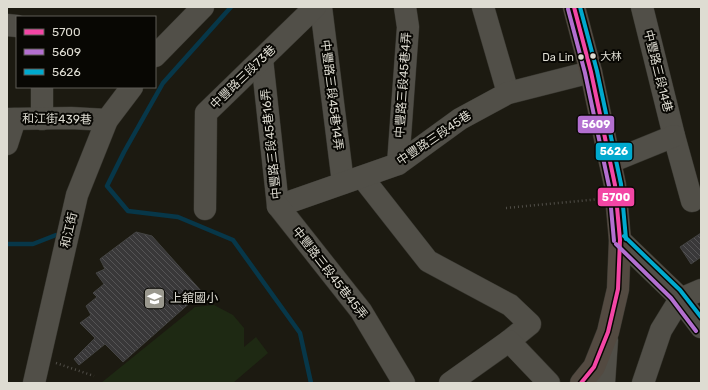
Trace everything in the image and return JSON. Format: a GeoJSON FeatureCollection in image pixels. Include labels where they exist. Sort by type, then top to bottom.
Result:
{"type":"FeatureCollection","features":[{"type":"Feature","properties":{"kind":"main road"},"geometry":{"type":"LineString","coordinates":[[574,7],[591,72],[610,162],[616,198],[620,240],[618,289],[608,332],[594,367],[582,383]]}},
{"type":"Feature","properties":{"kind":"street"},"geometry":{"type":"LineString","coordinates":[[156,55],[203,7]]}},
{"type":"Feature","properties":{"kind":"street","name":"中豐路三段73巷"},"geometry":{"type":"LineString","coordinates":[[205,209],[206,113],[315,7]]}},
{"type":"Feature","properties":{"kind":"street","name":"中豐路三段45巷14弄"},"geometry":{"type":"LineString","coordinates":[[321,7],[353,180]]}},
{"type":"Feature","properties":{"kind":"street","name":"中豐路三段45巷4弄"},"geometry":{"type":"LineString","coordinates":[[398,164],[408,27],[405,7]]}},
{"type":"Feature","properties":{"kind":"street"},"geometry":{"type":"LineString","coordinates":[[483,7],[508,93]]}},
{"type":"Feature","properties":{"kind":"street","name":"中豐路三段14巷"},"geometry":{"type":"LineString","coordinates":[[642,7],[674,136],[692,201]]}},
{"type":"Feature","properties":{"kind":"street","name":"中豐路三段45巷16弄"},"geometry":{"type":"LineString","coordinates":[[262,58],[278,206]]}},
{"type":"Feature","properties":{"kind":"street","name":"中豐路三段45巷"},"geometry":{"type":"LineString","coordinates":[[278,206],[398,164],[460,119],[508,93],[591,72]]}},
{"type":"Feature","properties":{"kind":"street"},"geometry":{"type":"LineString","coordinates":[[42,88],[42,119]]}},
{"type":"Feature","properties":{"kind":"street","name":"和江街"},"geometry":{"type":"LineString","coordinates":[[34,383],[77,195],[107,120],[131,88]]}},
{"type":"Feature","properties":{"kind":"street","name":"和江街439巷"},"geometry":{"type":"LineString","coordinates":[[11,119],[71,118],[107,120]]}},
{"type":"Feature","properties":{"kind":"street"},"geometry":{"type":"LineString","coordinates":[[7,144],[11,119]]}},
{"type":"Feature","properties":{"kind":"street"},"geometry":{"type":"LineString","coordinates":[[610,162],[674,136]]}},
{"type":"Feature","properties":{"kind":"street"},"geometry":{"type":"LineString","coordinates":[[353,180],[428,261],[510,305],[530,324],[509,341],[450,383]]}},
{"type":"Feature","properties":{"kind":"street","name":"中豐路三段45巷45弄"},"geometry":{"type":"LineString","coordinates":[[278,206],[361,311],[404,383]]}},
{"type":"Feature","properties":{"kind":"street"},"geometry":{"type":"LineString","coordinates":[[620,240],[676,294],[701,327]]}},
{"type":"Feature","properties":{"kind":"street"},"geometry":{"type":"LineString","coordinates":[[643,383],[661,330],[680,299],[701,290]]}},
{"type":"Feature","properties":{"kind":"street"},"geometry":{"type":"LineString","coordinates":[[604,383],[608,332]]}},
{"type":"Feature","properties":{"kind":"street"},"geometry":{"type":"LineString","coordinates":[[509,341],[548,383]]}},
{"type":"Feature","properties":{"kind":"path"},"geometry":{"type":"LineString","coordinates":[[506,208],[616,198]]}},
{"type":"Feature","properties":{"kind":"path"},"geometry":{"type":"LineString","coordinates":[[41,357],[94,376]]}},
{"type":"Feature","properties":{"kind":"green space"},"geometry":{"type":"Polygon","coordinates":[[[214,305],[233,315],[244,328],[244,347],[256,337],[268,353],[233,383],[101,383],[195,307],[214,305]]]}},
{"type":"Feature","properties":{"kind":"building"},"geometry":{"type":"Polygon","coordinates":[[[136,232],[152,236],[202,292],[123,362],[105,344],[79,365],[74,359],[95,338],[80,323],[91,315],[86,306],[97,297],[93,293],[104,284],[96,273],[105,269],[100,259],[136,232]]]}},
{"type":"Feature","properties":{"kind":"building"},"geometry":{"type":"Polygon","coordinates":[[[701,233],[701,257],[691,264],[680,247],[701,233]]]}},
{"type":"Feature","properties":{"kind":"waterway"},"geometry":{"type":"LineString","coordinates":[[231,7],[163,83],[124,152],[107,186],[128,211],[178,217],[233,240],[300,333],[311,383]]}},
{"type":"Feature","properties":{"kind":"waterway"},"geometry":{"type":"LineString","coordinates":[[7,244],[33,244],[56,235]]}},
{"type":"Feature","properties":{"kind":"transit line","name":"5700"},"geometry":{"type":"LineString","coordinates":[[574,7],[591,72],[615,185],[620,240],[618,289],[608,332],[594,367],[581,383]]}},
{"type":"Feature","properties":{"kind":"transit line","name":"5626"},"geometry":{"type":"LineString","coordinates":[[580,7],[597,71],[621,184],[626,239]]}},
{"type":"Feature","properties":{"kind":"transit line","name":"5609"},"geometry":{"type":"LineString","coordinates":[[568,9],[585,73],[609,186],[614,241]]}},
{"type":"Feature","properties":{"kind":"transit line","name":"5626"},"geometry":{"type":"LineString","coordinates":[[624,236],[680,290],[701,317]]}},
{"type":"Feature","properties":{"kind":"transit line","name":"5609"},"geometry":{"type":"LineString","coordinates":[[616,244],[671,298],[696,331]]}},
{"type":"Feature","properties":{"kind":"place","name":"大林"},"geometry":{"type":"Point","coordinates":[593,56]}},
{"type":"Feature","properties":{"kind":"place","name":"Da Lin"},"geometry":{"type":"Point","coordinates":[581,57]}},
{"type":"Feature","properties":{"kind":"place","name":"上舘國小"},"geometry":{"type":"Point","coordinates":[154,298]}}]}
